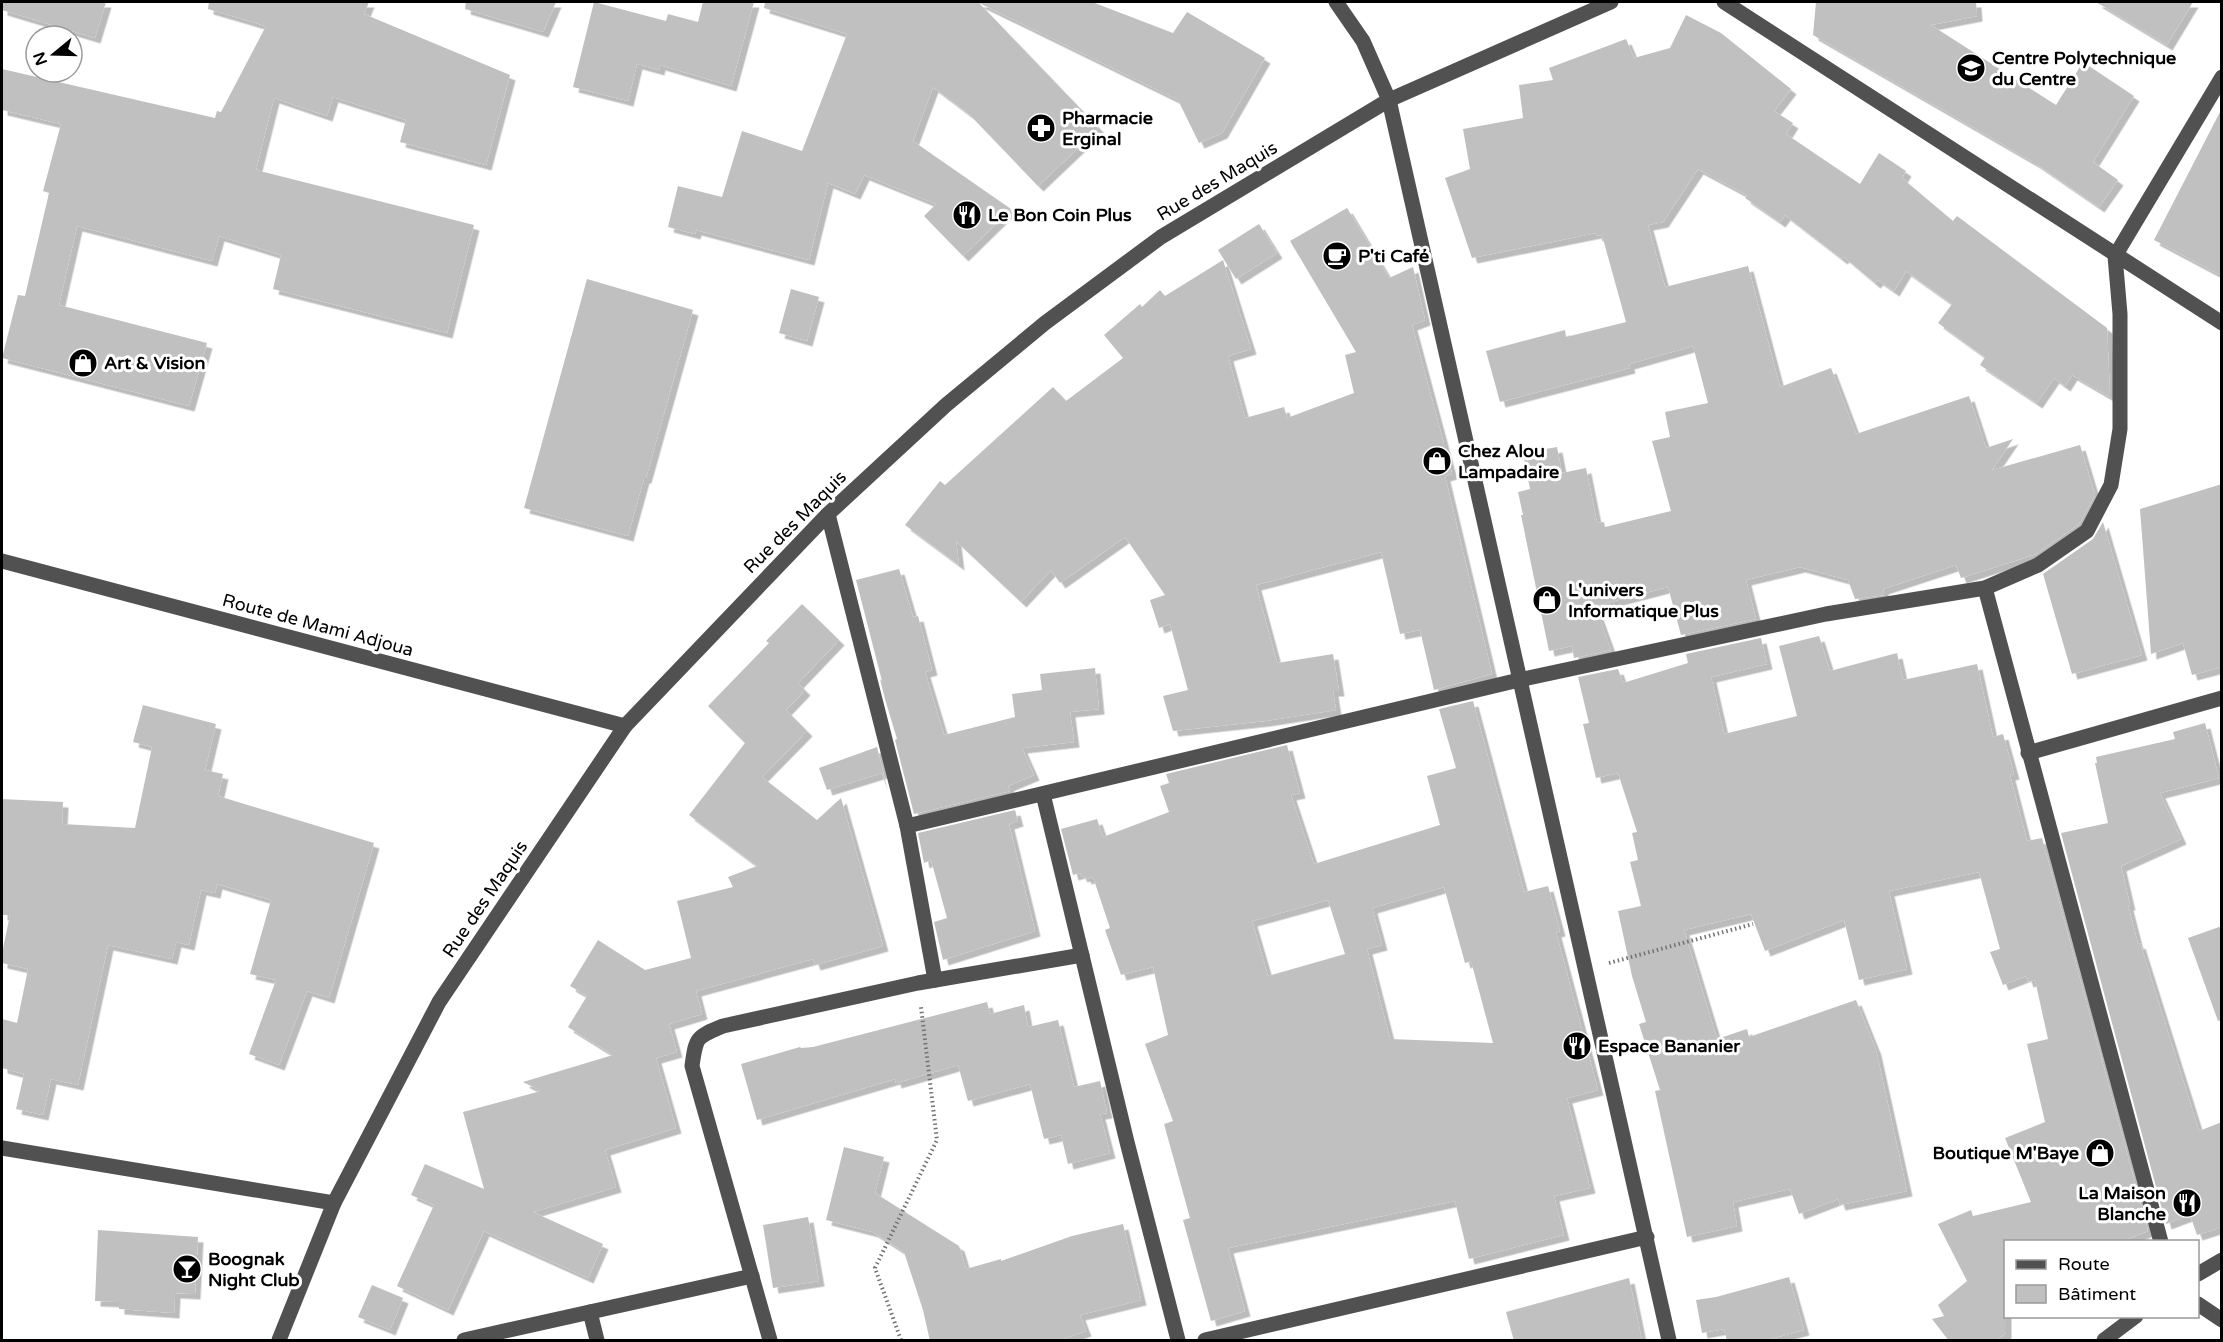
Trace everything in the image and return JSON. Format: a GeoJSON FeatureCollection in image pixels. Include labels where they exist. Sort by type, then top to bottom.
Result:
{"type":"FeatureCollection","features":[{"type":"Feature","properties":{"kind":"street"},"geometry":{"type":"LineString","coordinates":[[1336,2],[1363,41],[1389,100],[1669,1341]]}},
{"type":"Feature","properties":{"kind":"street","name":"Rue des Maquis"},"geometry":{"type":"LineString","coordinates":[[279,1341],[334,1203],[439,1002],[625,726],[828,514],[946,405],[1046,323],[1170,231],[1389,100],[1611,2]]}},
{"type":"Feature","properties":{"kind":"street"},"geometry":{"type":"LineString","coordinates":[[1724,2],[2222,323]]}},
{"type":"Feature","properties":{"kind":"street"},"geometry":{"type":"LineString","coordinates":[[907,826],[1519,680],[1826,614],[1985,588],[2038,566],[2087,531],[2111,485],[2120,429],[2120,314],[2115,256],[2222,76]]}},
{"type":"Feature","properties":{"kind":"street"},"geometry":{"type":"LineString","coordinates":[[828,514],[907,826],[935,980]]}},
{"type":"Feature","properties":{"kind":"street","name":"Route de Mami Adjoua"},"geometry":{"type":"LineString","coordinates":[[2,561],[625,726]]}},
{"type":"Feature","properties":{"kind":"street"},"geometry":{"type":"LineString","coordinates":[[1985,588],[2160,1240]]}},
{"type":"Feature","properties":{"kind":"street"},"geometry":{"type":"LineString","coordinates":[[2028,753],[2222,698]]}},
{"type":"Feature","properties":{"kind":"street"},"geometry":{"type":"LineString","coordinates":[[1043,794],[1127,1143],[1178,1341]]}},
{"type":"Feature","properties":{"kind":"street"},"geometry":{"type":"LineString","coordinates":[[770,1341],[692,1066],[694,1047],[700,1036],[723,1026],[918,983],[1082,955]]}},
{"type":"Feature","properties":{"kind":"street"},"geometry":{"type":"LineString","coordinates":[[2,1148],[334,1203]]}},
{"type":"Feature","properties":{"kind":"street"},"geometry":{"type":"LineString","coordinates":[[1205,1341],[1647,1237]]}},
{"type":"Feature","properties":{"kind":"street"},"geometry":{"type":"LineString","coordinates":[[2199,1273],[2222,1260]]}},
{"type":"Feature","properties":{"kind":"street"},"geometry":{"type":"LineString","coordinates":[[464,1341],[752,1276]]}},
{"type":"Feature","properties":{"kind":"street"},"geometry":{"type":"LineString","coordinates":[[2199,1305],[2222,1320]]}},
{"type":"Feature","properties":{"kind":"street"},"geometry":{"type":"LineString","coordinates":[[590,1312],[597,1341]]}},
{"type":"Feature","properties":{"kind":"street"},"geometry":{"type":"LineString","coordinates":[[2104,1341],[2135,1318]]}},
{"type":"Feature","properties":{"kind":"path"},"geometry":{"type":"LineString","coordinates":[[1585,969],[1753,924]]}},
{"type":"Feature","properties":{"kind":"path"},"geometry":{"type":"LineString","coordinates":[[901,1341],[875,1268],[937,1140],[918,983]]}},
{"type":"Feature","properties":{"kind":"building"},"geometry":{"type":"Polygon","coordinates":[[[2,2],[106,2],[95,38],[84,35],[84,24],[48,24],[2,10],[2,2]]]}},
{"type":"Feature","properties":{"kind":"building"},"geometry":{"type":"Polygon","coordinates":[[[209,2],[369,2],[364,14],[510,75],[486,165],[400,142],[406,120],[333,97],[327,116],[274,98],[256,170],[474,225],[447,333],[273,289],[281,255],[219,236],[212,261],[77,226],[59,305],[207,343],[189,406],[2,358],[18,295],[25,296],[49,193],[43,191],[61,124],[2,110],[2,69],[24,74],[24,84],[67,84],[215,118],[217,111],[221,112],[266,26],[208,9],[209,2]]]}},
{"type":"Feature","properties":{"kind":"building"},"geometry":{"type":"Polygon","coordinates":[[[466,2],[556,2],[543,32],[465,9],[466,2]]]}},
{"type":"Feature","properties":{"kind":"building"},"geometry":{"type":"Polygon","coordinates":[[[594,2],[666,21],[668,14],[698,22],[703,2],[754,2],[731,86],[660,65],[659,70],[637,64],[628,101],[573,87],[594,2]]]}},
{"type":"Feature","properties":{"kind":"building"},"geometry":{"type":"Polygon","coordinates":[[[765,2],[1092,2],[1173,33],[1187,12],[1265,58],[1222,133],[1199,143],[1178,100],[979,3],[1099,128],[1038,186],[970,115],[933,87],[913,141],[1011,209],[963,256],[924,216],[936,204],[864,175],[855,194],[828,183],[809,260],[696,230],[695,234],[668,227],[678,186],[722,197],[742,131],[802,151],[847,34],[764,8],[765,2]]]}},
{"type":"Feature","properties":{"kind":"building","name":"Centre Polytechnique du Centre"},"geometry":{"type":"Polygon","coordinates":[[[1816,2],[1976,2],[1977,16],[1931,25],[2056,105],[2083,62],[2134,96],[2093,162],[2118,180],[2099,207],[2035,163],[1813,35],[1816,2]]]}},
{"type":"Feature","properties":{"kind":"building"},"geometry":{"type":"Polygon","coordinates":[[[2096,2],[2193,2],[2167,45],[2096,2]]]}},
{"type":"Feature","properties":{"kind":"building"},"geometry":{"type":"Polygon","coordinates":[[[1686,15],[1721,33],[1791,89],[1774,111],[1793,123],[1786,134],[1860,184],[1879,153],[1906,171],[1902,178],[1953,221],[1957,216],[2107,328],[2110,397],[2072,375],[2065,386],[2054,378],[2037,403],[1980,365],[1985,357],[1938,323],[1952,304],[1906,271],[1894,291],[1878,280],[1875,283],[1844,257],[1842,259],[1785,215],[1780,222],[1745,198],[1747,195],[1698,169],[1663,222],[1648,225],[1665,287],[1748,266],[1780,387],[1831,368],[1856,434],[1969,396],[1986,448],[2013,439],[1992,470],[2080,445],[2095,495],[2079,524],[2036,554],[1961,578],[1956,565],[1883,589],[1884,595],[1855,599],[1848,580],[1800,567],[1746,580],[1756,619],[1681,635],[1668,587],[1595,606],[1611,650],[1574,658],[1572,646],[1549,651],[1521,515],[1523,515],[1518,492],[1530,489],[1523,453],[1557,447],[1562,473],[1586,468],[1597,523],[1604,522],[1605,527],[1671,511],[1652,441],[1670,437],[1665,412],[1708,403],[1693,346],[1629,364],[1630,368],[1500,402],[1486,351],[1565,330],[1566,337],[1626,322],[1602,235],[1597,236],[1596,233],[1472,258],[1445,178],[1470,169],[1463,129],[1523,118],[1519,85],[1553,80],[1549,68],[1626,39],[1634,58],[1670,48],[1686,15]]]}},
{"type":"Feature","properties":{"kind":"building"},"geometry":{"type":"Polygon","coordinates":[[[2222,108],[2222,276],[2154,240],[2222,108]]]}},
{"type":"Feature","properties":{"kind":"building"},"geometry":{"type":"Polygon","coordinates":[[[1347,208],[1389,278],[1413,267],[1425,320],[1412,325],[1452,474],[1445,476],[1492,674],[1434,690],[1420,630],[1400,634],[1381,552],[1256,585],[1277,663],[1333,654],[1339,691],[1333,691],[1336,710],[1265,721],[1173,731],[1163,696],[1188,690],[1170,624],[1159,628],[1150,600],[1165,595],[1125,537],[1060,583],[1051,570],[1021,602],[956,541],[959,565],[905,525],[940,481],[945,485],[1053,387],[1066,401],[1123,358],[1104,335],[1140,304],[1142,307],[1160,290],[1165,296],[1223,260],[1251,349],[1228,356],[1245,418],[1284,407],[1287,418],[1354,393],[1345,355],[1356,352],[1290,241],[1347,208]]]}},
{"type":"Feature","properties":{"kind":"building"},"geometry":{"type":"Polygon","coordinates":[[[1259,224],[1277,253],[1236,279],[1218,250],[1259,224]]]}},
{"type":"Feature","properties":{"kind":"building"},"geometry":{"type":"Polygon","coordinates":[[[587,279],[693,310],[628,536],[524,508],[587,279]]]}},
{"type":"Feature","properties":{"kind":"building"},"geometry":{"type":"Polygon","coordinates":[[[791,289],[819,297],[807,341],[779,333],[791,289]]]}},
{"type":"Feature","properties":{"kind":"building"},"geometry":{"type":"Polygon","coordinates":[[[2222,484],[2222,667],[2192,675],[2183,643],[2151,654],[2140,509],[2222,484]]]}},
{"type":"Feature","properties":{"kind":"building"},"geometry":{"type":"Polygon","coordinates":[[[2103,522],[2142,655],[2072,674],[2043,574],[2093,539],[2103,522]]]}},
{"type":"Feature","properties":{"kind":"building"},"geometry":{"type":"Polygon","coordinates":[[[899,569],[913,617],[918,616],[932,670],[925,672],[944,735],[1015,717],[1012,694],[1042,690],[1040,674],[1095,668],[1099,709],[1070,712],[1074,742],[1022,748],[1034,775],[1008,786],[1010,791],[914,814],[856,580],[899,569]]]}},
{"type":"Feature","properties":{"kind":"building"},"geometry":{"type":"Polygon","coordinates":[[[802,604],[839,640],[798,683],[805,690],[786,710],[807,731],[762,777],[817,820],[841,798],[883,946],[815,965],[813,959],[696,991],[702,1014],[669,1024],[677,1052],[656,1058],[676,1128],[605,1150],[616,1187],[533,1212],[603,1244],[588,1278],[484,1231],[448,1310],[397,1286],[434,1205],[411,1195],[425,1164],[484,1189],[463,1112],[541,1091],[523,1082],[613,1055],[568,1027],[587,996],[570,986],[598,940],[645,970],[691,958],[677,901],[733,887],[728,877],[757,866],[689,815],[745,743],[708,706],[769,643],[766,641],[802,604]]]}},
{"type":"Feature","properties":{"kind":"building"},"geometry":{"type":"Polygon","coordinates":[[[1819,636],[1830,671],[1897,653],[1903,680],[1977,664],[1993,737],[2003,734],[2014,774],[2010,775],[2027,841],[2042,838],[2148,1231],[2126,1240],[2004,1240],[2006,1333],[1996,1341],[1949,1341],[1932,1319],[1944,1316],[1938,1305],[1967,1281],[1938,1224],[1971,1210],[1973,1216],[2031,1202],[2005,1138],[2045,1122],[2027,1044],[2048,1039],[2035,980],[2028,982],[2026,976],[2003,985],[1990,952],[2000,949],[1979,872],[1889,891],[1907,969],[1859,980],[1844,920],[1765,951],[1751,914],[1684,930],[1717,1039],[1747,1029],[1749,1037],[1856,1000],[1876,1050],[1907,1191],[1840,1205],[1838,1199],[1799,1214],[1790,1189],[1733,1202],[1737,1226],[1687,1237],[1655,1091],[1660,1090],[1639,1024],[1646,1022],[1632,976],[1618,911],[1641,906],[1630,862],[1638,860],[1632,833],[1637,832],[1618,773],[1596,778],[1583,724],[1589,723],[1578,677],[1618,669],[1623,683],[1688,663],[1686,654],[1761,638],[1767,664],[1711,677],[1724,734],[1797,716],[1779,646],[1819,636]]]}},
{"type":"Feature","properties":{"kind":"building"},"geometry":{"type":"Polygon","coordinates":[[[1473,701],[1524,892],[1548,886],[1560,931],[1556,932],[1598,1090],[1567,1098],[1590,1188],[1554,1196],[1564,1235],[1469,1259],[1455,1201],[1228,1248],[1245,1311],[1211,1321],[1183,1220],[1190,1218],[1164,1124],[1173,1121],[1145,1044],[1168,1035],[1153,967],[1121,975],[1105,930],[1110,928],[1093,877],[1086,879],[1080,873],[1073,875],[1061,829],[1097,819],[1103,837],[1169,812],[1160,786],[1169,783],[1166,774],[1287,745],[1300,793],[1291,795],[1314,864],[1440,825],[1427,776],[1456,768],[1439,709],[1473,701]],[[1444,887],[1372,908],[1382,945],[1367,949],[1390,1039],[1493,1043],[1471,961],[1465,963],[1444,887]],[[1328,900],[1252,921],[1268,976],[1345,954],[1328,900]]]}},
{"type":"Feature","properties":{"kind":"building"},"geometry":{"type":"Polygon","coordinates":[[[143,705],[216,724],[205,770],[223,774],[218,796],[374,843],[329,998],[307,991],[279,1065],[249,1054],[276,980],[250,974],[271,900],[217,884],[215,893],[201,890],[189,945],[176,942],[172,959],[108,945],[78,1085],[51,1079],[43,1115],[16,1109],[24,1074],[2,1068],[2,1019],[17,1023],[28,969],[2,963],[10,915],[2,915],[2,799],[63,802],[62,824],[135,828],[152,747],[133,742],[143,705]]]}},
{"type":"Feature","properties":{"kind":"building"},"geometry":{"type":"Polygon","coordinates":[[[2205,723],[2219,778],[2160,793],[2181,839],[2121,866],[2138,944],[2140,943],[2199,1131],[2222,1122],[2222,1227],[2197,1235],[2190,1215],[2166,1224],[2061,833],[2108,823],[2095,763],[2097,763],[2096,757],[2175,739],[2173,732],[2205,723]]]}},
{"type":"Feature","properties":{"kind":"building"},"geometry":{"type":"Polygon","coordinates":[[[877,747],[888,792],[882,773],[827,790],[819,768],[877,747]]]}},
{"type":"Feature","properties":{"kind":"building"},"geometry":{"type":"Polygon","coordinates":[[[1015,810],[1018,821],[1009,824],[1035,931],[943,960],[934,922],[947,918],[931,860],[924,863],[918,833],[1015,810]]]}},
{"type":"Feature","properties":{"kind":"building"},"geometry":{"type":"Polygon","coordinates":[[[2222,926],[2222,1020],[2218,1021],[2188,938],[2222,926]]]}},
{"type":"Feature","properties":{"kind":"building"},"geometry":{"type":"Polygon","coordinates":[[[987,1002],[990,1014],[1024,1005],[1028,1027],[1058,1020],[1074,1087],[1100,1081],[1107,1113],[1100,1114],[1110,1153],[1068,1164],[1061,1135],[1044,1139],[1030,1084],[968,1101],[958,1065],[896,1083],[895,1079],[757,1120],[741,1064],[800,1047],[813,1047],[987,1002]]]}},
{"type":"Feature","properties":{"kind":"building"},"geometry":{"type":"Polygon","coordinates":[[[844,1147],[884,1157],[875,1193],[959,1246],[966,1269],[1001,1259],[1001,1261],[1072,1236],[1123,1224],[1141,1300],[1080,1315],[1086,1331],[1057,1341],[930,1341],[923,1310],[904,1252],[873,1232],[826,1220],[844,1147]]]}},
{"type":"Feature","properties":{"kind":"building"},"geometry":{"type":"Polygon","coordinates":[[[808,1217],[819,1281],[773,1288],[763,1225],[808,1217]]]}},
{"type":"Feature","properties":{"kind":"building"},"geometry":{"type":"Polygon","coordinates":[[[98,1230],[198,1237],[195,1294],[175,1293],[174,1313],[119,1309],[119,1302],[95,1301],[98,1230]]]}},
{"type":"Feature","properties":{"kind":"building"},"geometry":{"type":"Polygon","coordinates":[[[1789,1277],[1804,1330],[1763,1341],[1727,1341],[1724,1329],[1702,1333],[1696,1300],[1716,1297],[1789,1277]]]}},
{"type":"Feature","properties":{"kind":"building"},"geometry":{"type":"Polygon","coordinates":[[[1629,1278],[1642,1341],[1514,1341],[1506,1312],[1629,1278]]]}},
{"type":"Feature","properties":{"kind":"building"},"geometry":{"type":"Polygon","coordinates":[[[372,1285],[403,1298],[390,1330],[358,1317],[372,1285]]]}},
{"type":"Feature","properties":{"kind":"place","name":"Centre Polytechnique du Centre"},"geometry":{"type":"Point","coordinates":[1971,68]}},
{"type":"Feature","properties":{"kind":"place","name":"Pharmacie Erginal"},"geometry":{"type":"Point","coordinates":[1041,128]}},
{"type":"Feature","properties":{"kind":"place","name":"Le Bon Coin Plus"},"geometry":{"type":"Point","coordinates":[967,215]}},
{"type":"Feature","properties":{"kind":"place","name":"P'ti Café"},"geometry":{"type":"Point","coordinates":[1337,256]}},
{"type":"Feature","properties":{"kind":"place","name":"Art & Vision"},"geometry":{"type":"Point","coordinates":[83,363]}},
{"type":"Feature","properties":{"kind":"place","name":"Chez Alou Lampadaire"},"geometry":{"type":"Point","coordinates":[1437,461]}},
{"type":"Feature","properties":{"kind":"place","name":"L'univers Informatique Plus"},"geometry":{"type":"Point","coordinates":[1547,600]}},
{"type":"Feature","properties":{"kind":"place","name":"Espace Bananier"},"geometry":{"type":"Point","coordinates":[1577,1046]}},
{"type":"Feature","properties":{"kind":"place","name":"Boutique M'Baye"},"geometry":{"type":"Point","coordinates":[2100,1153]}},
{"type":"Feature","properties":{"kind":"place","name":"La Maison Blanche"},"geometry":{"type":"Point","coordinates":[2187,1203]}},
{"type":"Feature","properties":{"kind":"place","name":"Boognak Night Club"},"geometry":{"type":"Point","coordinates":[187,1269]}}]}
